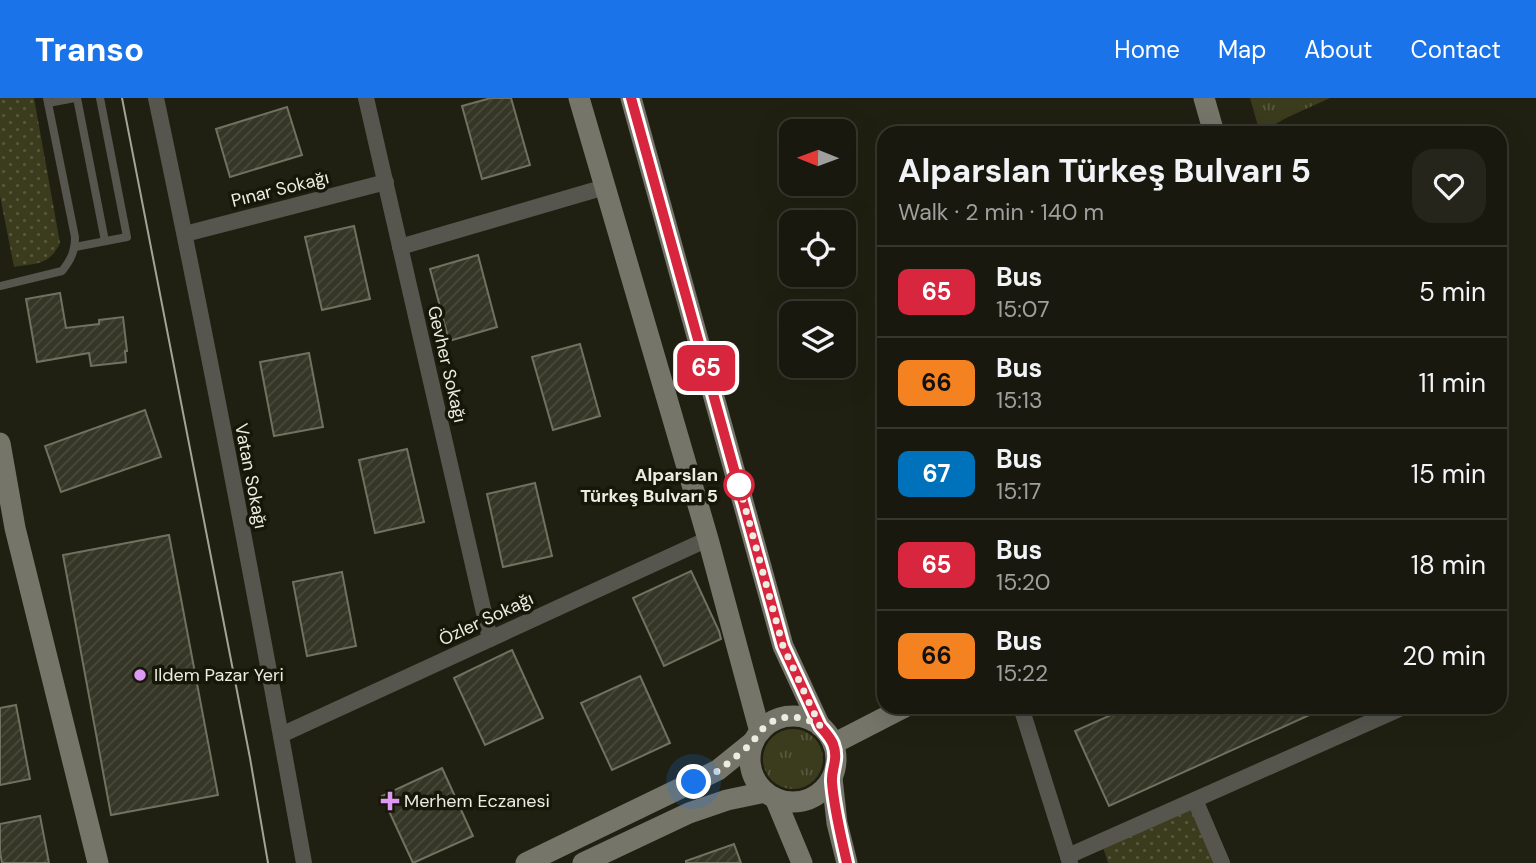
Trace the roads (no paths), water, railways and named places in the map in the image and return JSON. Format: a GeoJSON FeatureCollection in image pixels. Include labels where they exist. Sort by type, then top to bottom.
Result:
{"type":"FeatureCollection","features":[{"type":"Feature","properties":{"kind":"main road"},"geometry":{"type":"LineString","coordinates":[[526,863],[718,771],[757,736],[768,724],[778,719],[789,716],[811,720],[828,734],[836,755],[832,778],[826,787],[808,800],[785,802],[770,795],[752,774],[751,752],[757,736],[708,539],[579,98]]}},
{"type":"Feature","properties":{"kind":"main road"},"geometry":{"type":"LineString","coordinates":[[631,98],[783,646],[820,726]]}},
{"type":"Feature","properties":{"kind":"main road"},"geometry":{"type":"LineString","coordinates":[[1204,98],[1212,126]]}},
{"type":"Feature","properties":{"kind":"main road"},"geometry":{"type":"LineString","coordinates":[[1,452],[8,530],[98,863]]}},
{"type":"Feature","properties":{"kind":"main road"},"geometry":{"type":"LineString","coordinates":[[833,744],[891,714]]}},
{"type":"Feature","properties":{"kind":"main road"},"geometry":{"type":"LineString","coordinates":[[832,778],[837,823],[848,863]]}},
{"type":"Feature","properties":{"kind":"main road"},"geometry":{"type":"LineString","coordinates":[[584,863],[689,813],[727,800],[770,795]]}},
{"type":"Feature","properties":{"kind":"main road"},"geometry":{"type":"LineString","coordinates":[[770,795],[802,863]]}},
{"type":"Feature","properties":{"kind":"street","name":"Vatan Sokağı"},"geometry":{"type":"LineString","coordinates":[[156,98],[185,234],[304,863]]}},
{"type":"Feature","properties":{"kind":"street","name":"Gevher Sokağı"},"geometry":{"type":"LineString","coordinates":[[366,98],[490,639]]}},
{"type":"Feature","properties":{"kind":"street","name":"Pınar Sokağı"},"geometry":{"type":"LineString","coordinates":[[185,234],[386,182]]}},
{"type":"Feature","properties":{"kind":"street"},"geometry":{"type":"LineString","coordinates":[[400,247],[605,187]]}},
{"type":"Feature","properties":{"kind":"street","name":"Özler Sokağı"},"geometry":{"type":"LineString","coordinates":[[281,735],[708,539]]}},
{"type":"Feature","properties":{"kind":"street"},"geometry":{"type":"LineString","coordinates":[[1023,714],[1069,859],[1389,714]]}},
{"type":"Feature","properties":{"kind":"street"},"geometry":{"type":"LineString","coordinates":[[1195,800],[1222,863]]}},
{"type":"Feature","properties":{"kind":"lane"},"geometry":{"type":"LineString","coordinates":[[0,286],[62,271],[75,247],[48,101],[76,98],[105,241]]}},
{"type":"Feature","properties":{"kind":"lane"},"geometry":{"type":"LineString","coordinates":[[75,247],[127,236],[100,98]]}},
{"type":"Feature","properties":{"kind":"tram line"},"geometry":{"type":"LineString","coordinates":[[122,98],[268,863]]}},
{"type":"Feature","properties":{"kind":"place","name":"Alparslan Türkeş Bulvarı 5"},"geometry":{"type":"Point","coordinates":[739,485]}},
{"type":"Feature","properties":{"kind":"place","name":"Ildem Pazar Yeri"},"geometry":{"type":"Point","coordinates":[140,675]}},
{"type":"Feature","properties":{"kind":"place","name":"Merhem Eczanesi"},"geometry":{"type":"Point","coordinates":[390,801]}}]}
